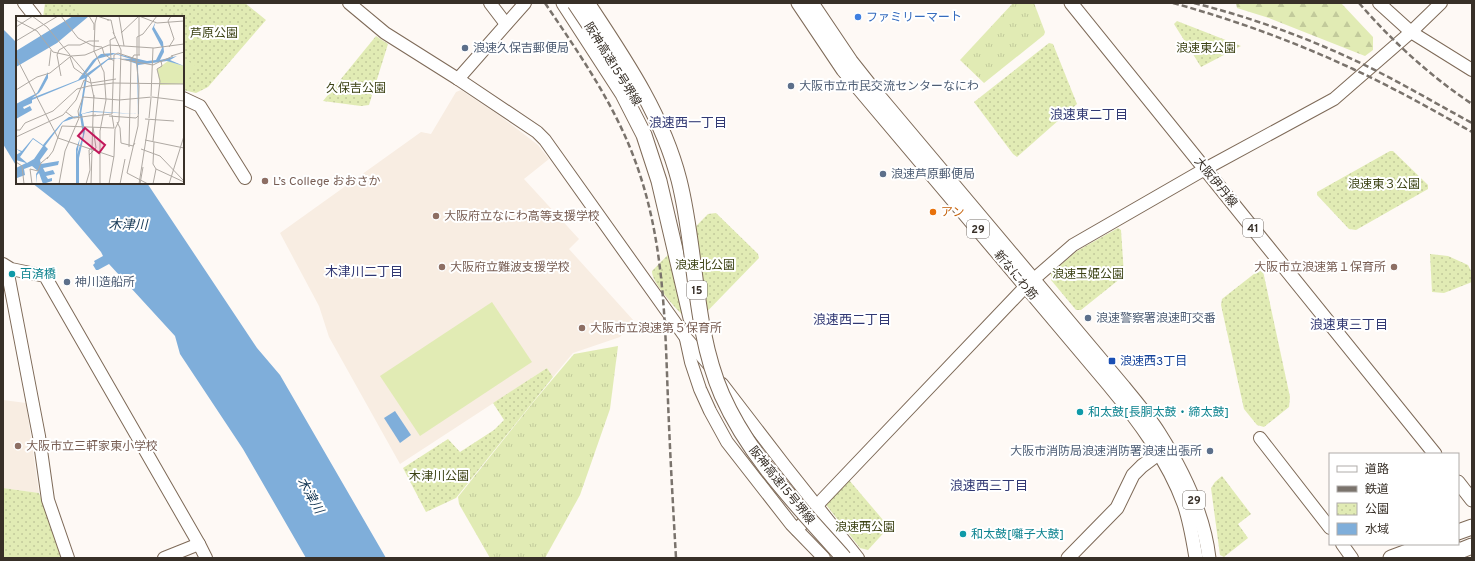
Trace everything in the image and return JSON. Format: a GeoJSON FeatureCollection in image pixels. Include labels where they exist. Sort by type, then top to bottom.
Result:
{"type":"FeatureCollection","features":[{"type":"Feature","properties":{"kind":"highway"},"geometry":{"type":"LineString","coordinates":[[564,3],[623,94],[644,135],[659,181],[691,318]]}},
{"type":"Feature","properties":{"kind":"highway","name":"阪神高速15号堺線"},"geometry":{"type":"LineString","coordinates":[[575,3],[612,58],[640,106],[662,158],[675,212],[691,318],[698,352],[707,382],[719,411],[743,453],[763,480],[831,558]]}},
{"type":"Feature","properties":{"kind":"highway","name":"阪神高速15号堺線"},"geometry":{"type":"LineString","coordinates":[[587,3],[649,101],[671,152],[685,209],[702,326],[714,372],[722,395],[743,434],[760,461],[844,558]]}},
{"type":"Feature","properties":{"kind":"highway"},"geometry":{"type":"LineString","coordinates":[[1459,532],[1472,527]]}},
{"type":"Feature","properties":{"kind":"highway"},"geometry":{"type":"LineString","coordinates":[[1459,542],[1472,536]]}},
{"type":"Feature","properties":{"kind":"highway"},"geometry":{"type":"LineString","coordinates":[[1391,558],[1425,545]]}},
{"type":"Feature","properties":{"kind":"highway"},"geometry":{"type":"LineString","coordinates":[[1416,558],[1449,545]]}},
{"type":"Feature","properties":{"kind":"highway"},"geometry":{"type":"LineString","coordinates":[[1442,558],[1472,546]]}},
{"type":"Feature","properties":{"kind":"main road","name":"新なにわ筋"},"geometry":{"type":"LineString","coordinates":[[798,3],[843,70],[1030,283],[1124,387],[1159,432],[1163,450],[1185,506],[1196,558]]}},
{"type":"Feature","properties":{"kind":"main road","name":"新なにわ筋"},"geometry":{"type":"LineString","coordinates":[[812,3],[855,66],[1030,283]]}},
{"type":"Feature","properties":{"kind":"main road","name":"大阪伊丹線"},"geometry":{"type":"LineString","coordinates":[[1071,3],[1434,453]]}},
{"type":"Feature","properties":{"kind":"main road","name":"新なにわ筋"},"geometry":{"type":"LineString","coordinates":[[1163,450],[1189,488],[1199,513],[1208,545],[1209,558]]}},
{"type":"Feature","properties":{"kind":"main road"},"geometry":{"type":"LineString","coordinates":[[1068,558],[1117,508],[1133,475],[1163,450]]}},
{"type":"Feature","properties":{"kind":"main road"},"geometry":{"type":"LineString","coordinates":[[1459,483],[1472,500]]}},
{"type":"Feature","properties":{"kind":"street"},"geometry":{"type":"LineString","coordinates":[[24,3],[34,16]]}},
{"type":"Feature","properties":{"kind":"street"},"geometry":{"type":"LineString","coordinates":[[349,3],[385,34],[458,79],[537,132],[545,140],[686,338],[705,360],[729,394],[858,558]]}},
{"type":"Feature","properties":{"kind":"street"},"geometry":{"type":"LineString","coordinates":[[490,3],[506,24]]}},
{"type":"Feature","properties":{"kind":"street"},"geometry":{"type":"LineString","coordinates":[[458,79],[525,3]]}},
{"type":"Feature","properties":{"kind":"street"},"geometry":{"type":"LineString","coordinates":[[1379,3],[1411,32],[1472,70]]}},
{"type":"Feature","properties":{"kind":"street"},"geometry":{"type":"LineString","coordinates":[[797,530],[817,505],[1030,283],[1073,245],[1205,169],[1334,99],[1411,32],[1441,3]]}},
{"type":"Feature","properties":{"kind":"street"},"geometry":{"type":"LineString","coordinates":[[184,98],[200,106],[244,178]]}},
{"type":"Feature","properties":{"kind":"street"},"geometry":{"type":"LineString","coordinates":[[3,265],[11,269],[45,276],[206,558]]}},
{"type":"Feature","properties":{"kind":"street"},"geometry":{"type":"LineString","coordinates":[[3,265],[8,274],[40,436],[48,500],[68,558]]}},
{"type":"Feature","properties":{"kind":"street"},"geometry":{"type":"LineString","coordinates":[[686,338],[696,377],[706,403],[721,432],[740,460],[797,530],[824,558]]}},
{"type":"Feature","properties":{"kind":"street"},"geometry":{"type":"LineString","coordinates":[[1260,438],[1329,527]]}},
{"type":"Feature","properties":{"kind":"street"},"geometry":{"type":"LineString","coordinates":[[164,558],[199,544]]}},
{"type":"Feature","properties":{"kind":"street"},"geometry":{"type":"LineString","coordinates":[[1343,545],[1352,558]]}},
{"type":"Feature","properties":{"kind":"shaded area","name":"大阪府立難波支援学校"},"geometry":{"type":"Polygon","coordinates":[[[461,90],[500,116],[538,145],[549,159],[524,179],[579,239],[569,249],[634,321],[620,337],[573,353],[553,377],[547,368],[400,464],[329,337],[319,306],[280,233],[421,132],[431,134],[456,92],[461,90]]]}},
{"type":"Feature","properties":{"kind":"shaded area","name":"大阪市立三軒家東小学校"},"geometry":{"type":"Polygon","coordinates":[[[3,400],[26,403],[39,493],[3,488],[3,400]]]}},
{"type":"Feature","properties":{"kind":"green space","name":"芦原公園"},"geometry":{"type":"Polygon","coordinates":[[[45,3],[245,3],[266,20],[208,87],[196,93],[184,90],[184,16],[43,16],[45,3]]]}},
{"type":"Feature","properties":{"kind":"green space"},"geometry":{"type":"Polygon","coordinates":[[[71,3],[162,3],[159,16],[80,16],[71,3]]]}},
{"type":"Feature","properties":{"kind":"green space"},"geometry":{"type":"Polygon","coordinates":[[[1013,3],[1034,3],[1045,32],[1044,35],[984,83],[960,60],[1013,3]]]}},
{"type":"Feature","properties":{"kind":"green space"},"geometry":{"type":"Polygon","coordinates":[[[1236,3],[1341,3],[1373,37],[1373,50],[1365,56],[1269,18],[1237,8],[1236,3]]]}},
{"type":"Feature","properties":{"kind":"green space","name":"浪速東公園"},"geometry":{"type":"Polygon","coordinates":[[[1177,21],[1241,46],[1201,67],[1174,24],[1177,21]]]}},
{"type":"Feature","properties":{"kind":"green space","name":"久保吉公園"},"geometry":{"type":"Polygon","coordinates":[[[376,36],[388,44],[369,105],[361,106],[323,101],[376,36]]]}},
{"type":"Feature","properties":{"kind":"green space"},"geometry":{"type":"Polygon","coordinates":[[[1049,43],[1053,44],[1077,104],[1017,157],[1013,154],[974,102],[1049,43]]]}},
{"type":"Feature","properties":{"kind":"green space"},"geometry":{"type":"Polygon","coordinates":[[[184,59],[196,66],[184,86],[184,59]]]}},
{"type":"Feature","properties":{"kind":"green space","name":"浪速東３公園"},"geometry":{"type":"Polygon","coordinates":[[[1390,151],[1393,151],[1428,185],[1428,189],[1356,230],[1349,229],[1317,195],[1317,192],[1390,151]]]}},
{"type":"Feature","properties":{"kind":"green space","name":"浪速北公園"},"geometry":{"type":"Polygon","coordinates":[[[716,213],[758,254],[759,258],[693,326],[675,308],[662,291],[653,277],[652,271],[708,214],[716,213]]]}},
{"type":"Feature","properties":{"kind":"green space","name":"浪速玉姫公園"},"geometry":{"type":"Polygon","coordinates":[[[1118,228],[1121,230],[1124,275],[1081,310],[1076,310],[1051,280],[1051,273],[1077,251],[1118,228]]]}},
{"type":"Feature","properties":{"kind":"green space"},"geometry":{"type":"Polygon","coordinates":[[[1430,254],[1448,256],[1468,265],[1472,273],[1472,282],[1444,293],[1432,292],[1430,254]]]}},
{"type":"Feature","properties":{"kind":"green space"},"geometry":{"type":"Polygon","coordinates":[[[1259,270],[1263,271],[1290,397],[1289,407],[1264,427],[1257,425],[1244,409],[1221,305],[1222,299],[1259,270]]]}},
{"type":"Feature","properties":{"kind":"green space"},"geometry":{"type":"Polygon","coordinates":[[[492,302],[532,362],[420,436],[380,376],[492,302]]]}},
{"type":"Feature","properties":{"kind":"green space"},"geometry":{"type":"Polygon","coordinates":[[[618,346],[610,409],[580,495],[545,558],[490,558],[459,504],[458,497],[535,400],[574,354],[618,346]]]}},
{"type":"Feature","properties":{"kind":"green space","name":"木津川公園"},"geometry":{"type":"Polygon","coordinates":[[[547,368],[553,377],[456,498],[426,512],[403,468],[448,439],[460,452],[494,430],[504,420],[493,403],[547,368]]]}},
{"type":"Feature","properties":{"kind":"green space"},"geometry":{"type":"Polygon","coordinates":[[[1222,476],[1251,514],[1238,524],[1248,538],[1224,557],[1220,555],[1211,488],[1222,476]]]}},
{"type":"Feature","properties":{"kind":"green space","name":"浪速西公園"},"geometry":{"type":"Polygon","coordinates":[[[849,480],[889,527],[868,550],[860,548],[827,506],[827,503],[849,480]]]}},
{"type":"Feature","properties":{"kind":"green space"},"geometry":{"type":"Polygon","coordinates":[[[3,488],[39,493],[63,558],[3,558],[3,488]]]}},
{"type":"Feature","properties":{"kind":"water"},"geometry":{"type":"Polygon","coordinates":[[[3,29],[16,42],[16,165],[3,144],[3,29]]]}},
{"type":"Feature","properties":{"kind":"water","name":"木津川"},"geometry":{"type":"Polygon","coordinates":[[[33,184],[148,184],[257,348],[280,375],[386,558],[306,558],[243,449],[180,354],[175,336],[109,264],[96,270],[93,265],[95,263],[94,261],[103,256],[101,252],[64,208],[33,184]]]}},
{"type":"Feature","properties":{"kind":"water"},"geometry":{"type":"Polygon","coordinates":[[[395,411],[411,435],[400,443],[384,418],[395,411]]]}},
{"type":"Feature","properties":{"kind":"railway"},"geometry":{"type":"LineString","coordinates":[[545,3],[596,82],[619,123],[637,166],[653,224],[662,282],[676,558]]}},
{"type":"Feature","properties":{"kind":"railway"},"geometry":{"type":"LineString","coordinates":[[1173,3],[1242,24],[1331,59],[1398,91],[1472,132]]}},
{"type":"Feature","properties":{"kind":"railway"},"geometry":{"type":"LineString","coordinates":[[1194,3],[1235,14],[1335,51],[1384,75],[1472,123]]}},
{"type":"Feature","properties":{"kind":"railway"},"geometry":{"type":"LineString","coordinates":[[1359,3],[1385,31],[1426,70],[1472,104]]}},
{"type":"Feature","properties":{"kind":"place","name":"ファミリーマート"},"geometry":{"type":"Point","coordinates":[858,17]}},
{"type":"Feature","properties":{"kind":"place","name":"浪速久保吉郵便局"},"geometry":{"type":"Point","coordinates":[465,48]}},
{"type":"Feature","properties":{"kind":"place","name":"大阪市立市民交流センターなにわ"},"geometry":{"type":"Point","coordinates":[791,86]}},
{"type":"Feature","properties":{"kind":"place","name":"浪速芦原郵便局"},"geometry":{"type":"Point","coordinates":[883,174]}},
{"type":"Feature","properties":{"kind":"place","name":"L’s College おおさか"},"geometry":{"type":"Point","coordinates":[265,181]}},
{"type":"Feature","properties":{"kind":"place","name":"アン"},"geometry":{"type":"Point","coordinates":[933,212]}},
{"type":"Feature","properties":{"kind":"place","name":"大阪府立なにわ高等支援学校"},"geometry":{"type":"Point","coordinates":[436,216]}},
{"type":"Feature","properties":{"kind":"place","name":"大阪府立難波支援学校"},"geometry":{"type":"Point","coordinates":[442,267]}},
{"type":"Feature","properties":{"kind":"place","name":"大阪市立浪速第１保育所"},"geometry":{"type":"Point","coordinates":[1394,267]}},
{"type":"Feature","properties":{"kind":"place","name":"百済橋"},"geometry":{"type":"Point","coordinates":[12,274]}},
{"type":"Feature","properties":{"kind":"place","name":"神川造船所"},"geometry":{"type":"Point","coordinates":[67,282]}},
{"type":"Feature","properties":{"kind":"place","name":"浪速警察署浪速町交番"},"geometry":{"type":"Point","coordinates":[1088,318]}},
{"type":"Feature","properties":{"kind":"place","name":"大阪市立浪速第５保育所"},"geometry":{"type":"Point","coordinates":[582,328]}},
{"type":"Feature","properties":{"kind":"place","name":"浪速西3丁目"},"geometry":{"type":"Point","coordinates":[1112,361]}},
{"type":"Feature","properties":{"kind":"place","name":"和太鼓[長胴太鼓・締太鼓]"},"geometry":{"type":"Point","coordinates":[1080,412]}},
{"type":"Feature","properties":{"kind":"place","name":"大阪市立三軒家東小学校"},"geometry":{"type":"Point","coordinates":[18,446]}},
{"type":"Feature","properties":{"kind":"place","name":"大阪市消防局浪速消防署浪速出張所"},"geometry":{"type":"Point","coordinates":[1210,451]}},
{"type":"Feature","properties":{"kind":"place","name":"和太鼓[囃子大鼓]"},"geometry":{"type":"Point","coordinates":[963,534]}},
{"type":"Feature","properties":{"kind":"district","name":"浪速東二丁目"},"geometry":{"type":"Point","coordinates":[1089,114]}},
{"type":"Feature","properties":{"kind":"district","name":"浪速西一丁目"},"geometry":{"type":"Point","coordinates":[688,122]}},
{"type":"Feature","properties":{"kind":"district","name":"木津川二丁目"},"geometry":{"type":"Point","coordinates":[364,271]}},
{"type":"Feature","properties":{"kind":"district","name":"浪速西二丁目"},"geometry":{"type":"Point","coordinates":[852,319]}},
{"type":"Feature","properties":{"kind":"district","name":"浪速東三丁目"},"geometry":{"type":"Point","coordinates":[1349,324]}},
{"type":"Feature","properties":{"kind":"district","name":"浪速西三丁目"},"geometry":{"type":"Point","coordinates":[989,485]}}]}
